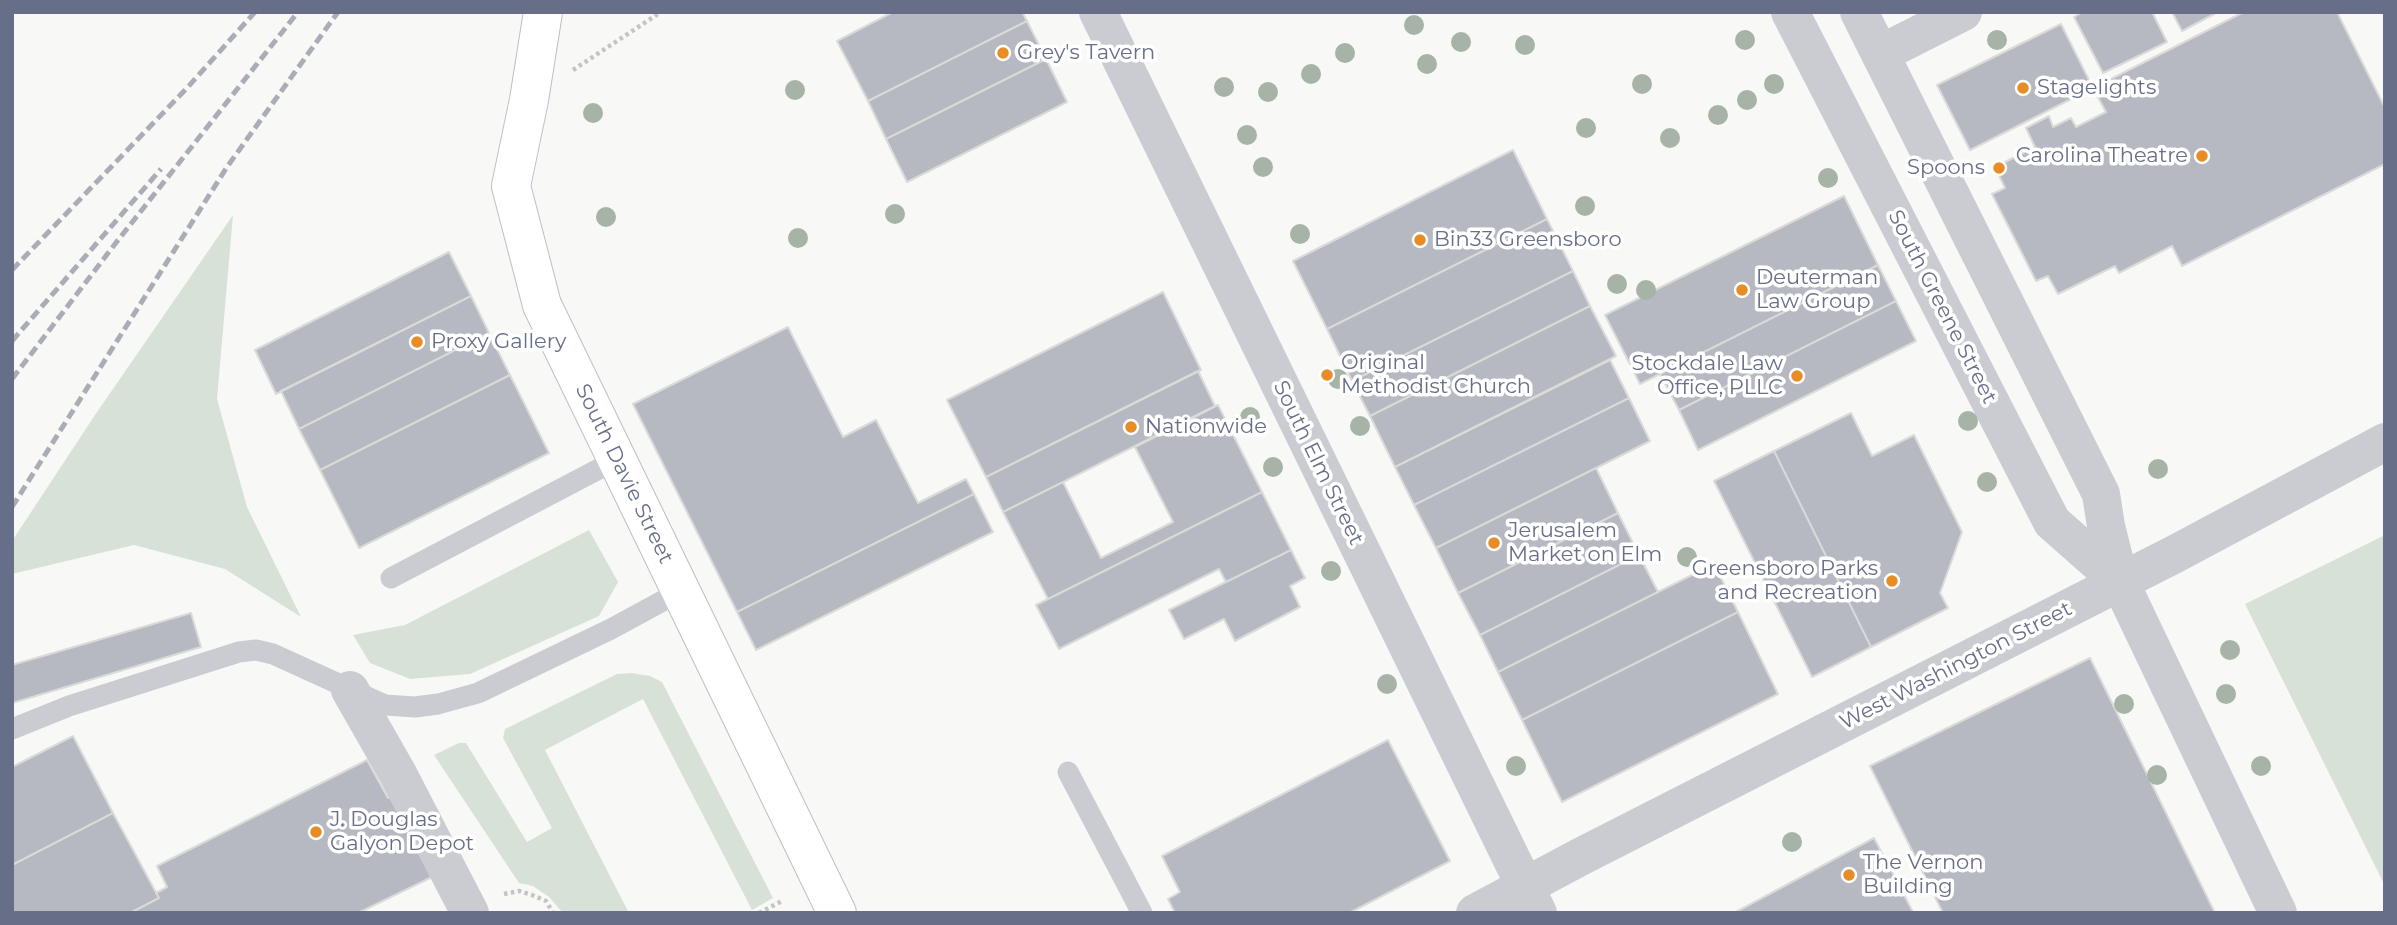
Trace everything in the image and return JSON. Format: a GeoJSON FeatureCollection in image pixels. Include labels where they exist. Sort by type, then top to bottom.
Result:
{"type":"FeatureCollection","features":[{"type":"Feature","properties":{"kind":"main road","name":"South Davie Street"},"geometry":{"type":"LineString","coordinates":[[543,12],[529,100],[511,186],[542,305],[837,913]]}},
{"type":"Feature","properties":{"kind":"street","name":"South Elm Street"},"geometry":{"type":"LineString","coordinates":[[1098,12],[1531,900]]}},
{"type":"Feature","properties":{"kind":"street","name":"South Greene Street"},"geometry":{"type":"LineString","coordinates":[[1790,12],[2052,522],[2120,582]]}},
{"type":"Feature","properties":{"kind":"street","name":"South Greene Street"},"geometry":{"type":"LineString","coordinates":[[1859,12],[2101,494],[2120,582],[2278,913]]}},
{"type":"Feature","properties":{"kind":"street"},"geometry":{"type":"LineString","coordinates":[[1880,54],[1964,12]]}},
{"type":"Feature","properties":{"kind":"street","name":"West Washington Street"},"geometry":{"type":"LineString","coordinates":[[1475,913],[1531,900],[2385,442]]}},
{"type":"Feature","properties":{"kind":"street"},"geometry":{"type":"LineString","coordinates":[[350,690],[398,774],[468,908]]}},
{"type":"Feature","properties":{"kind":"lane"},"geometry":{"type":"LineString","coordinates":[[391,578],[616,460]]}},
{"type":"Feature","properties":{"kind":"lane"},"geometry":{"type":"LineString","coordinates":[[12,729],[69,706],[247,651],[273,654],[385,705],[399,707],[438,704],[478,693],[611,629],[681,591]]}},
{"type":"Feature","properties":{"kind":"lane"},"geometry":{"type":"LineString","coordinates":[[1068,772],[1142,913]]}},
{"type":"Feature","properties":{"kind":"path"},"geometry":{"type":"LineString","coordinates":[[529,100],[661,12]]}},
{"type":"Feature","properties":{"kind":"path"},"geometry":{"type":"LineString","coordinates":[[468,908],[519,891],[546,901],[553,913]]}},
{"type":"Feature","properties":{"kind":"path"},"geometry":{"type":"LineString","coordinates":[[759,913],[782,901]]}},
{"type":"Feature","properties":{"kind":"shaded area"},"geometry":{"type":"Polygon","coordinates":[[[233,215],[217,399],[247,507],[301,617],[225,569],[134,545],[12,574],[12,541],[233,215]]]}},
{"type":"Feature","properties":{"kind":"shaded area"},"geometry":{"type":"Polygon","coordinates":[[[589,530],[618,582],[599,616],[470,674],[410,679],[370,663],[353,635],[405,625],[589,530]]]}},
{"type":"Feature","properties":{"kind":"shaded area"},"geometry":{"type":"Polygon","coordinates":[[[2385,535],[2385,886],[2245,604],[2385,535]]]}},
{"type":"Feature","properties":{"kind":"shaded area"},"geometry":{"type":"Polygon","coordinates":[[[617,674],[650,676],[662,682],[773,898],[752,910],[643,699],[545,750],[629,913],[563,913],[549,897],[533,886],[519,883],[434,755],[459,743],[466,743],[527,842],[552,828],[503,738],[505,729],[617,674]]]}},
{"type":"Feature","properties":{"kind":"building"},"geometry":{"type":"Polygon","coordinates":[[[893,12],[1022,12],[1027,21],[868,101],[837,41],[893,12]]]}},
{"type":"Feature","properties":{"kind":"building"},"geometry":{"type":"Polygon","coordinates":[[[2083,12],[2152,12],[2167,42],[2103,73],[2074,17],[2083,12]]]}},
{"type":"Feature","properties":{"kind":"building"},"geometry":{"type":"Polygon","coordinates":[[[2172,12],[2218,12],[2182,31],[2172,12]]]}},
{"type":"Feature","properties":{"kind":"building","name":"Carolina Theatre"},"geometry":{"type":"Polygon","coordinates":[[[2244,12],[2337,12],[2385,108],[2385,164],[2182,266],[2172,246],[2119,273],[2115,266],[2058,294],[2048,276],[2036,281],[1992,194],[2005,188],[1995,167],[2035,147],[2026,128],[2049,116],[2053,127],[2071,118],[2076,127],[2106,112],[2093,88],[2244,12]]]}},
{"type":"Feature","properties":{"kind":"building"},"geometry":{"type":"Polygon","coordinates":[[[1027,21],[1046,59],[886,139],[868,101],[1027,21]]]}},
{"type":"Feature","properties":{"kind":"building"},"geometry":{"type":"Polygon","coordinates":[[[2061,24],[2093,88],[1970,150],[1937,85],[2061,24]]]}},
{"type":"Feature","properties":{"kind":"building"},"geometry":{"type":"Polygon","coordinates":[[[1046,59],[1067,102],[907,182],[886,139],[1046,59]]]}},
{"type":"Feature","properties":{"kind":"building","name":"Bin33 Greensboro"},"geometry":{"type":"Polygon","coordinates":[[[1513,150],[1547,219],[1327,329],[1293,261],[1513,150]]]}},
{"type":"Feature","properties":{"kind":"building","name":"Deuterman Law Group"},"geometry":{"type":"Polygon","coordinates":[[[1844,196],[1878,265],[1640,384],[1605,315],[1844,196]]]}},
{"type":"Feature","properties":{"kind":"building"},"geometry":{"type":"Polygon","coordinates":[[[1547,219],[1573,271],[1352,381],[1327,329],[1547,219]]]}},
{"type":"Feature","properties":{"kind":"building"},"geometry":{"type":"Polygon","coordinates":[[[449,252],[471,296],[276,394],[255,350],[449,252]]]}},
{"type":"Feature","properties":{"kind":"building"},"geometry":{"type":"Polygon","coordinates":[[[1878,265],[1896,301],[1679,410],[1660,374],[1878,265]]]}},
{"type":"Feature","properties":{"kind":"building"},"geometry":{"type":"Polygon","coordinates":[[[1573,271],[1590,306],[1370,416],[1352,381],[1573,271]]]}},
{"type":"Feature","properties":{"kind":"building"},"geometry":{"type":"Polygon","coordinates":[[[1163,292],[1201,370],[986,477],[947,400],[1163,292]]]}},
{"type":"Feature","properties":{"kind":"building"},"geometry":{"type":"Polygon","coordinates":[[[471,296],[489,333],[299,429],[281,391],[471,296]]]}},
{"type":"Feature","properties":{"kind":"building","name":"Stockdale Law Office, PLLC"},"geometry":{"type":"Polygon","coordinates":[[[1896,301],[1916,341],[1698,450],[1679,410],[1896,301]]]}},
{"type":"Feature","properties":{"kind":"building"},"geometry":{"type":"Polygon","coordinates":[[[1590,306],[1616,356],[1395,467],[1370,416],[1590,306]]]}},
{"type":"Feature","properties":{"kind":"building"},"geometry":{"type":"Polygon","coordinates":[[[788,327],[843,437],[876,420],[918,503],[966,479],[974,494],[737,612],[633,404],[788,327]]]}},
{"type":"Feature","properties":{"kind":"building"},"geometry":{"type":"Polygon","coordinates":[[[489,333],[510,375],[320,470],[299,429],[489,333]]]}},
{"type":"Feature","properties":{"kind":"building"},"geometry":{"type":"Polygon","coordinates":[[[1610,360],[1629,398],[1414,505],[1395,467],[1610,360]]]}},
{"type":"Feature","properties":{"kind":"building","name":"Nationwide"},"geometry":{"type":"Polygon","coordinates":[[[1198,371],[1215,406],[1003,512],[986,477],[1198,371]]]}},
{"type":"Feature","properties":{"kind":"building"},"geometry":{"type":"Polygon","coordinates":[[[510,375],[549,453],[359,548],[320,470],[510,375]]]}},
{"type":"Feature","properties":{"kind":"building"},"geometry":{"type":"Polygon","coordinates":[[[1629,398],[1650,441],[1436,548],[1414,505],[1629,398]]]}},
{"type":"Feature","properties":{"kind":"building"},"geometry":{"type":"Polygon","coordinates":[[[1218,405],[1262,492],[1048,599],[1003,512],[1063,482],[1101,558],[1173,522],[1135,447],[1218,405]]]}},
{"type":"Feature","properties":{"kind":"building"},"geometry":{"type":"Polygon","coordinates":[[[1851,413],[1872,456],[1914,435],[1962,532],[1940,593],[1948,608],[1871,647],[1774,451],[1851,413]]]}},
{"type":"Feature","properties":{"kind":"building"},"geometry":{"type":"Polygon","coordinates":[[[1774,451],[1871,647],[1812,677],[1714,481],[1774,451]]]}},
{"type":"Feature","properties":{"kind":"building"},"geometry":{"type":"Polygon","coordinates":[[[1596,468],[1618,513],[1458,593],[1436,548],[1596,468]]]}},
{"type":"Feature","properties":{"kind":"building"},"geometry":{"type":"Polygon","coordinates":[[[1262,492],[1291,550],[1226,582],[1219,569],[1059,649],[1036,605],[1262,492]]]}},
{"type":"Feature","properties":{"kind":"building"},"geometry":{"type":"Polygon","coordinates":[[[974,494],[993,532],[756,650],[737,612],[974,494]]]}},
{"type":"Feature","properties":{"kind":"building"},"geometry":{"type":"Polygon","coordinates":[[[1618,513],[1639,555],[1480,635],[1458,593],[1618,513]]]}},
{"type":"Feature","properties":{"kind":"building"},"geometry":{"type":"Polygon","coordinates":[[[1291,550],[1305,578],[1290,586],[1300,607],[1235,641],[1224,619],[1184,639],[1169,610],[1291,550]]]}},
{"type":"Feature","properties":{"kind":"building"},"geometry":{"type":"Polygon","coordinates":[[[1639,555],[1658,592],[1498,672],[1480,635],[1639,555]]]}},
{"type":"Feature","properties":{"kind":"building"},"geometry":{"type":"Polygon","coordinates":[[[1714,564],[1738,612],[1522,720],[1498,672],[1714,564]]]}},
{"type":"Feature","properties":{"kind":"building"},"geometry":{"type":"Polygon","coordinates":[[[1738,612],[1778,694],[1562,802],[1522,720],[1738,612]]]}},
{"type":"Feature","properties":{"kind":"building"},"geometry":{"type":"Polygon","coordinates":[[[191,613],[201,647],[12,703],[12,665],[191,613]]]}},
{"type":"Feature","properties":{"kind":"building"},"geometry":{"type":"Polygon","coordinates":[[[2090,658],[2215,913],[1943,913],[1870,766],[2090,658]]]}},
{"type":"Feature","properties":{"kind":"building"},"geometry":{"type":"Polygon","coordinates":[[[73,736],[113,813],[12,865],[12,767],[73,736]]]}},
{"type":"Feature","properties":{"kind":"building"},"geometry":{"type":"Polygon","coordinates":[[[1388,740],[1450,861],[1349,913],[1175,913],[1168,899],[1180,892],[1162,856],[1388,740]]]}},
{"type":"Feature","properties":{"kind":"building","name":"J. Douglas Galyon Depot"},"geometry":{"type":"Polygon","coordinates":[[[367,760],[388,798],[391,797],[432,877],[358,913],[130,913],[159,898],[156,893],[167,887],[157,866],[367,760]]]}},
{"type":"Feature","properties":{"kind":"building"},"geometry":{"type":"Polygon","coordinates":[[[113,813],[159,898],[130,913],[12,913],[12,865],[113,813]]]}},
{"type":"Feature","properties":{"kind":"building","name":"The Vernon Building"},"geometry":{"type":"Polygon","coordinates":[[[1874,838],[1913,912],[1734,913],[1874,838]]]}},
{"type":"Feature","properties":{"kind":"railway"},"geometry":{"type":"LineString","coordinates":[[12,270],[187,88],[255,12]]}},
{"type":"Feature","properties":{"kind":"railway"},"geometry":{"type":"LineString","coordinates":[[12,379],[298,12]]}},
{"type":"Feature","properties":{"kind":"railway"},"geometry":{"type":"LineString","coordinates":[[12,507],[227,167],[338,12]]}},
{"type":"Feature","properties":{"kind":"railway"},"geometry":{"type":"LineString","coordinates":[[12,341],[161,169]]}},
{"type":"Feature","properties":{"kind":"place","name":"Grey's Tavern"},"geometry":{"type":"Point","coordinates":[1003,53]}},
{"type":"Feature","properties":{"kind":"place","name":"Stagelights"},"geometry":{"type":"Point","coordinates":[2023,88]}},
{"type":"Feature","properties":{"kind":"place","name":"Carolina Theatre"},"geometry":{"type":"Point","coordinates":[2202,156]}},
{"type":"Feature","properties":{"kind":"place","name":"Spoons"},"geometry":{"type":"Point","coordinates":[1999,168]}},
{"type":"Feature","properties":{"kind":"place","name":"Bin33 Greensboro"},"geometry":{"type":"Point","coordinates":[1420,240]}},
{"type":"Feature","properties":{"kind":"place","name":"Deuterman Law Group"},"geometry":{"type":"Point","coordinates":[1742,290]}},
{"type":"Feature","properties":{"kind":"place","name":"Proxy Gallery"},"geometry":{"type":"Point","coordinates":[417,342]}},
{"type":"Feature","properties":{"kind":"place","name":"Original Methodist Church"},"geometry":{"type":"Point","coordinates":[1327,375]}},
{"type":"Feature","properties":{"kind":"place","name":"Stockdale Law Office, PLLC"},"geometry":{"type":"Point","coordinates":[1797,376]}},
{"type":"Feature","properties":{"kind":"place","name":"Nationwide"},"geometry":{"type":"Point","coordinates":[1131,427]}},
{"type":"Feature","properties":{"kind":"place","name":"Jerusalem Market on Elm"},"geometry":{"type":"Point","coordinates":[1494,543]}},
{"type":"Feature","properties":{"kind":"place","name":"Greensboro Parks and Recreation"},"geometry":{"type":"Point","coordinates":[1892,581]}},
{"type":"Feature","properties":{"kind":"place","name":"J. Douglas Galyon Depot"},"geometry":{"type":"Point","coordinates":[316,832]}},
{"type":"Feature","properties":{"kind":"place","name":"The Vernon Building"},"geometry":{"type":"Point","coordinates":[1849,875]}}]}
